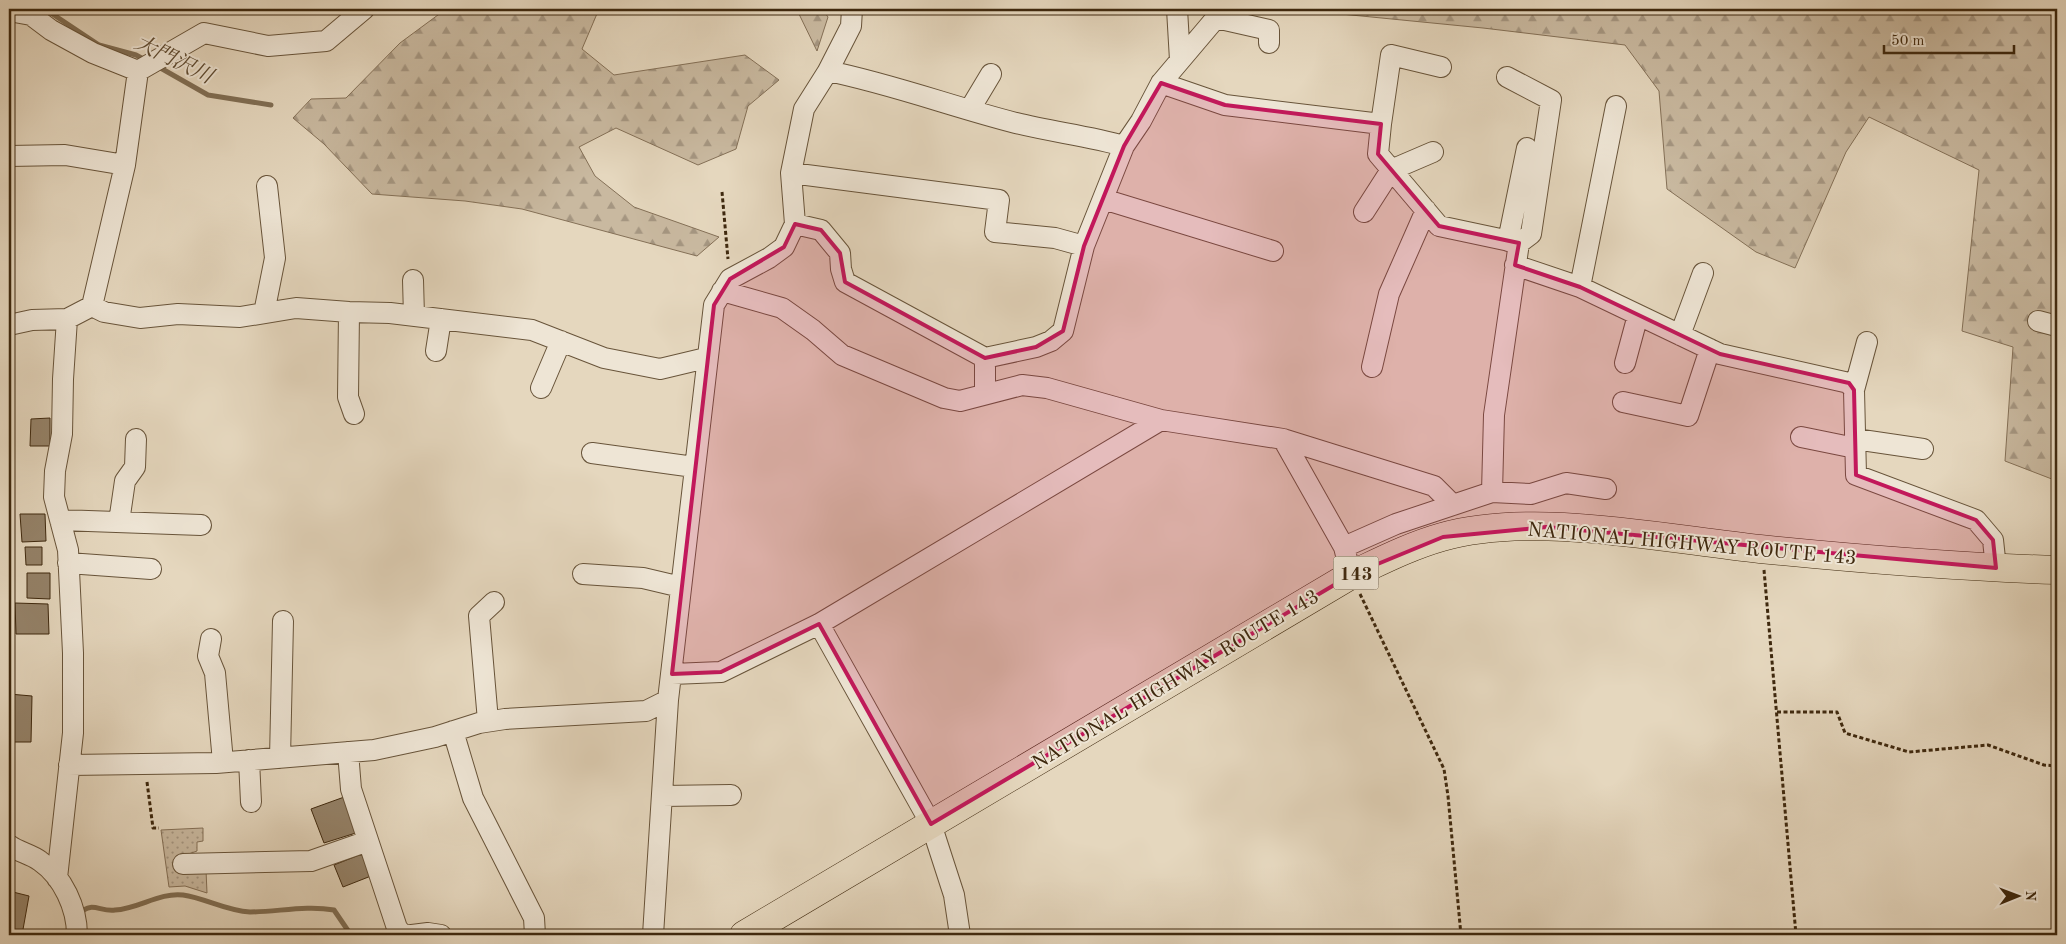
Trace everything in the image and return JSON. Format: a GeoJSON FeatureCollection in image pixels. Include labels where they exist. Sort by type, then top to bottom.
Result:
{"type":"FeatureCollection","features":[{"type":"Feature","properties":{"kind":"highway","name":"NATIONAL HIGHWAY ROUTE 143"},"geometry":{"type":"LineString","coordinates":[[744,935],[1351,575],[1407,548],[1443,537],[1510,528],[1546,527],[1598,530],[1762,549],[1996,568],[2057,570]]}},
{"type":"Feature","properties":{"kind":"street"},"geometry":{"type":"LineString","coordinates":[[138,71],[204,33],[268,46],[326,41],[364,9]]}},
{"type":"Feature","properties":{"kind":"street"},"geometry":{"type":"LineString","coordinates":[[653,935],[668,700],[706,358],[714,305],[726,285],[784,247],[795,224],[791,174],[804,109],[828,71],[850,26],[852,9]]}},
{"type":"Feature","properties":{"kind":"street"},"geometry":{"type":"LineString","coordinates":[[1177,9],[1180,60]]}},
{"type":"Feature","properties":{"kind":"street"},"geometry":{"type":"LineString","coordinates":[[9,11],[30,15],[51,30],[93,52],[138,71]]}},
{"type":"Feature","properties":{"kind":"street"},"geometry":{"type":"LineString","coordinates":[[795,224],[821,230],[840,253],[841,269],[845,282],[985,358],[1036,347],[1051,341],[1063,331],[1084,246],[1124,146],[1141,121],[1161,83],[1219,13],[1269,30],[1269,44]]}},
{"type":"Feature","properties":{"kind":"street"},"geometry":{"type":"LineString","coordinates":[[1441,67],[1391,55],[1378,154],[1439,226],[1514,242],[1531,234],[1551,100],[1507,77]]}},
{"type":"Feature","properties":{"kind":"street"},"geometry":{"type":"LineString","coordinates":[[9,325],[32,320],[67,319],[92,306],[124,164],[138,71]]}},
{"type":"Feature","properties":{"kind":"street"},"geometry":{"type":"LineString","coordinates":[[828,71],[868,79],[1016,123],[1075,136],[1101,139],[1124,146]]}},
{"type":"Feature","properties":{"kind":"street"},"geometry":{"type":"LineString","coordinates":[[970,109],[991,74]]}},
{"type":"Feature","properties":{"kind":"street"},"geometry":{"type":"LineString","coordinates":[[1161,83],[1225,105],[1381,124]]}},
{"type":"Feature","properties":{"kind":"street"},"geometry":{"type":"LineString","coordinates":[[1580,287],[1616,106]]}},
{"type":"Feature","properties":{"kind":"street"},"geometry":{"type":"LineString","coordinates":[[1492,492],[1494,415],[1505,349],[1515,265],[1514,242],[1527,148]]}},
{"type":"Feature","properties":{"kind":"street"},"geometry":{"type":"LineString","coordinates":[[1364,212],[1391,170],[1433,152]]}},
{"type":"Feature","properties":{"kind":"street"},"geometry":{"type":"LineString","coordinates":[[9,156],[65,155],[124,164]]}},
{"type":"Feature","properties":{"kind":"street"},"geometry":{"type":"LineString","coordinates":[[791,174],[999,200],[995,232],[1055,238],[1084,246]]}},
{"type":"Feature","properties":{"kind":"street"},"geometry":{"type":"LineString","coordinates":[[264,313],[275,258],[266,186]]}},
{"type":"Feature","properties":{"kind":"street"},"geometry":{"type":"LineString","coordinates":[[1103,199],[1273,251]]}},
{"type":"Feature","properties":{"kind":"street"},"geometry":{"type":"LineString","coordinates":[[1372,367],[1389,294],[1426,210]]}},
{"type":"Feature","properties":{"kind":"street"},"geometry":{"type":"LineString","coordinates":[[1515,265],[1580,287],[1720,354],[1849,383],[1854,390]]}},
{"type":"Feature","properties":{"kind":"street"},"geometry":{"type":"LineString","coordinates":[[1680,335],[1703,273]]}},
{"type":"Feature","properties":{"kind":"street"},"geometry":{"type":"LineString","coordinates":[[413,280],[414,316]]}},
{"type":"Feature","properties":{"kind":"street"},"geometry":{"type":"LineString","coordinates":[[726,285],[782,308],[813,330],[842,355],[944,398],[960,401],[1022,385],[1047,388],[1161,420],[1283,439],[1434,486],[1453,505]]}},
{"type":"Feature","properties":{"kind":"street"},"geometry":{"type":"LineString","coordinates":[[92,306],[104,312],[140,318],[178,314],[240,317],[296,308],[390,313],[532,330],[604,358],[660,369],[706,358]]}},
{"type":"Feature","properties":{"kind":"street"},"geometry":{"type":"LineString","coordinates":[[349,312],[348,397],[354,414]]}},
{"type":"Feature","properties":{"kind":"street"},"geometry":{"type":"LineString","coordinates":[[1626,363],[1638,315]]}},
{"type":"Feature","properties":{"kind":"street"},"geometry":{"type":"LineString","coordinates":[[57,878],[73,733],[73,673],[68,550],[54,497],[55,471],[62,434],[62,379],[67,319]]}},
{"type":"Feature","properties":{"kind":"street"},"geometry":{"type":"LineString","coordinates":[[436,351],[441,319]]}},
{"type":"Feature","properties":{"kind":"street"},"geometry":{"type":"LineString","coordinates":[[2038,320],[2057,326]]}},
{"type":"Feature","properties":{"kind":"street"},"geometry":{"type":"LineString","coordinates":[[541,388],[561,341]]}},
{"type":"Feature","properties":{"kind":"street"},"geometry":{"type":"LineString","coordinates":[[1867,342],[1854,390],[1856,475],[1976,520],[1993,540],[1996,568]]}},
{"type":"Feature","properties":{"kind":"street"},"geometry":{"type":"LineString","coordinates":[[1623,402],[1688,416],[1710,349]]}},
{"type":"Feature","properties":{"kind":"street"},"geometry":{"type":"LineString","coordinates":[[985,358],[985,394]]}},
{"type":"Feature","properties":{"kind":"street"},"geometry":{"type":"LineString","coordinates":[[672,674],[721,672],[820,624],[1161,420]]}},
{"type":"Feature","properties":{"kind":"street"},"geometry":{"type":"LineString","coordinates":[[1801,437],[1855,444],[1923,449]]}},
{"type":"Feature","properties":{"kind":"street"},"geometry":{"type":"LineString","coordinates":[[119,522],[125,481],[135,466],[136,439]]}},
{"type":"Feature","properties":{"kind":"street"},"geometry":{"type":"LineString","coordinates":[[1283,439],[1344,547],[1351,575]]}},
{"type":"Feature","properties":{"kind":"street"},"geometry":{"type":"LineString","coordinates":[[592,453],[694,467]]}},
{"type":"Feature","properties":{"kind":"street"},"geometry":{"type":"LineString","coordinates":[[1344,547],[1396,524],[1492,492],[1531,494],[1566,483],[1606,489]]}},
{"type":"Feature","properties":{"kind":"street"},"geometry":{"type":"LineString","coordinates":[[60,520],[201,525]]}},
{"type":"Feature","properties":{"kind":"street"},"geometry":{"type":"LineString","coordinates":[[68,563],[151,569]]}},
{"type":"Feature","properties":{"kind":"street"},"geometry":{"type":"LineString","coordinates":[[583,574],[643,578],[681,587]]}},
{"type":"Feature","properties":{"kind":"street"},"geometry":{"type":"LineString","coordinates":[[488,722],[479,616],[494,602]]}},
{"type":"Feature","properties":{"kind":"street"},"geometry":{"type":"LineString","coordinates":[[280,758],[283,621]]}},
{"type":"Feature","properties":{"kind":"street"},"geometry":{"type":"LineString","coordinates":[[820,624],[931,824],[954,895],[960,935]]}},
{"type":"Feature","properties":{"kind":"street"},"geometry":{"type":"LineString","coordinates":[[211,639],[208,656],[215,673],[224,762]]}},
{"type":"Feature","properties":{"kind":"street"},"geometry":{"type":"LineString","coordinates":[[69,765],[224,762],[374,750],[435,737],[488,722],[646,711],[668,700]]}},
{"type":"Feature","properties":{"kind":"street"},"geometry":{"type":"LineString","coordinates":[[453,731],[473,798],[534,918],[535,935]]}},
{"type":"Feature","properties":{"kind":"street"},"geometry":{"type":"LineString","coordinates":[[348,752],[351,789],[397,928],[402,934],[428,933],[440,935]]}},
{"type":"Feature","properties":{"kind":"street"},"geometry":{"type":"LineString","coordinates":[[249,760],[251,802]]}},
{"type":"Feature","properties":{"kind":"street"},"geometry":{"type":"LineString","coordinates":[[662,796],[731,795]]}},
{"type":"Feature","properties":{"kind":"street"},"geometry":{"type":"LineString","coordinates":[[183,864],[311,861],[368,841]]}},
{"type":"Feature","properties":{"kind":"street"},"geometry":{"type":"LineString","coordinates":[[9,845],[40,861],[57,878],[71,902],[77,924],[77,935]]}},
{"type":"Feature","properties":{"kind":"path"},"geometry":{"type":"LineString","coordinates":[[722,192],[726,285]]}},
{"type":"Feature","properties":{"kind":"path"},"geometry":{"type":"LineString","coordinates":[[1762,549],[1796,935]]}},
{"type":"Feature","properties":{"kind":"path"},"geometry":{"type":"LineString","coordinates":[[1351,575],[1444,769],[1461,935]]}},
{"type":"Feature","properties":{"kind":"path"},"geometry":{"type":"LineString","coordinates":[[1777,712],[1837,712],[1845,734],[1909,752],[1988,744],[2044,764],[2057,766]]}},
{"type":"Feature","properties":{"kind":"path"},"geometry":{"type":"LineString","coordinates":[[144,764],[153,828],[159,828]]}},
{"type":"Feature","properties":{"kind":"highlighted area"},"geometry":{"type":"Polygon","coordinates":[[[1161,83],[1225,105],[1381,124],[1378,154],[1439,226],[1519,243],[1515,265],[1580,287],[1720,354],[1849,383],[1854,390],[1856,475],[1976,520],[1993,540],[1996,568],[1546,527],[1443,537],[1351,575],[931,824],[819,624],[721,672],[672,674],[714,305],[730,279],[784,247],[795,224],[821,230],[840,253],[845,282],[985,358],[1036,347],[1063,331],[1084,246],[1124,146],[1161,83]]]}},
{"type":"Feature","properties":{"kind":"green space"},"geometry":{"type":"Polygon","coordinates":[[[446,9],[599,9],[582,49],[614,75],[745,55],[779,80],[748,106],[736,149],[698,165],[616,128],[579,147],[595,176],[634,207],[719,237],[697,256],[522,209],[465,201],[372,194],[324,144],[293,118],[311,99],[346,98],[400,43],[446,9]]]}},
{"type":"Feature","properties":{"kind":"green space"},"geometry":{"type":"Polygon","coordinates":[[[778,9],[822,9],[828,17],[817,51],[798,12],[778,9]]]}},
{"type":"Feature","properties":{"kind":"green space"},"geometry":{"type":"Polygon","coordinates":[[[1330,9],[2057,9],[2057,481],[2005,461],[2013,347],[1962,331],[1979,170],[1869,117],[1846,152],[1795,268],[1756,252],[1667,189],[1659,91],[1625,45],[1341,14],[1330,9]]]}},
{"type":"Feature","properties":{"kind":"green space"},"geometry":{"type":"Polygon","coordinates":[[[203,828],[203,841],[197,842],[197,851],[183,856],[206,870],[207,893],[185,886],[169,887],[161,830],[203,828]]]}},
{"type":"Feature","properties":{"kind":"building"},"geometry":{"type":"Polygon","coordinates":[[[50,418],[50,446],[30,446],[31,419],[50,418]]]}},
{"type":"Feature","properties":{"kind":"building"},"geometry":{"type":"Polygon","coordinates":[[[20,514],[45,514],[46,541],[22,542],[20,514]]]}},
{"type":"Feature","properties":{"kind":"building"},"geometry":{"type":"Polygon","coordinates":[[[25,547],[42,547],[42,565],[26,565],[25,547]]]}},
{"type":"Feature","properties":{"kind":"building"},"geometry":{"type":"Polygon","coordinates":[[[27,573],[50,573],[50,599],[27,598],[27,573]]]}},
{"type":"Feature","properties":{"kind":"building"},"geometry":{"type":"Polygon","coordinates":[[[15,603],[48,604],[49,634],[16,634],[15,603]]]}},
{"type":"Feature","properties":{"kind":"building"},"geometry":{"type":"Polygon","coordinates":[[[9,694],[32,696],[31,742],[9,742],[9,694]]]}},
{"type":"Feature","properties":{"kind":"building"},"geometry":{"type":"Polygon","coordinates":[[[347,796],[359,832],[324,843],[311,809],[347,796]]]}},
{"type":"Feature","properties":{"kind":"building"},"geometry":{"type":"Polygon","coordinates":[[[364,853],[371,876],[343,887],[334,865],[364,853]]]}},
{"type":"Feature","properties":{"kind":"building"},"geometry":{"type":"Polygon","coordinates":[[[9,891],[29,896],[22,935],[9,935],[9,891]]]}},
{"type":"Feature","properties":{"kind":"waterway","name":"大門沢川"},"geometry":{"type":"LineString","coordinates":[[45,9],[99,45],[136,55],[147,61]]}},
{"type":"Feature","properties":{"kind":"waterway","name":"大門沢川"},"geometry":{"type":"LineString","coordinates":[[157,66],[208,95],[271,105]]}},
{"type":"Feature","properties":{"kind":"waterway"},"geometry":{"type":"LineString","coordinates":[[80,913],[92,907],[110,910],[124,909],[157,898],[183,895],[232,909],[250,912],[302,908],[334,910],[351,935]]}}]}
